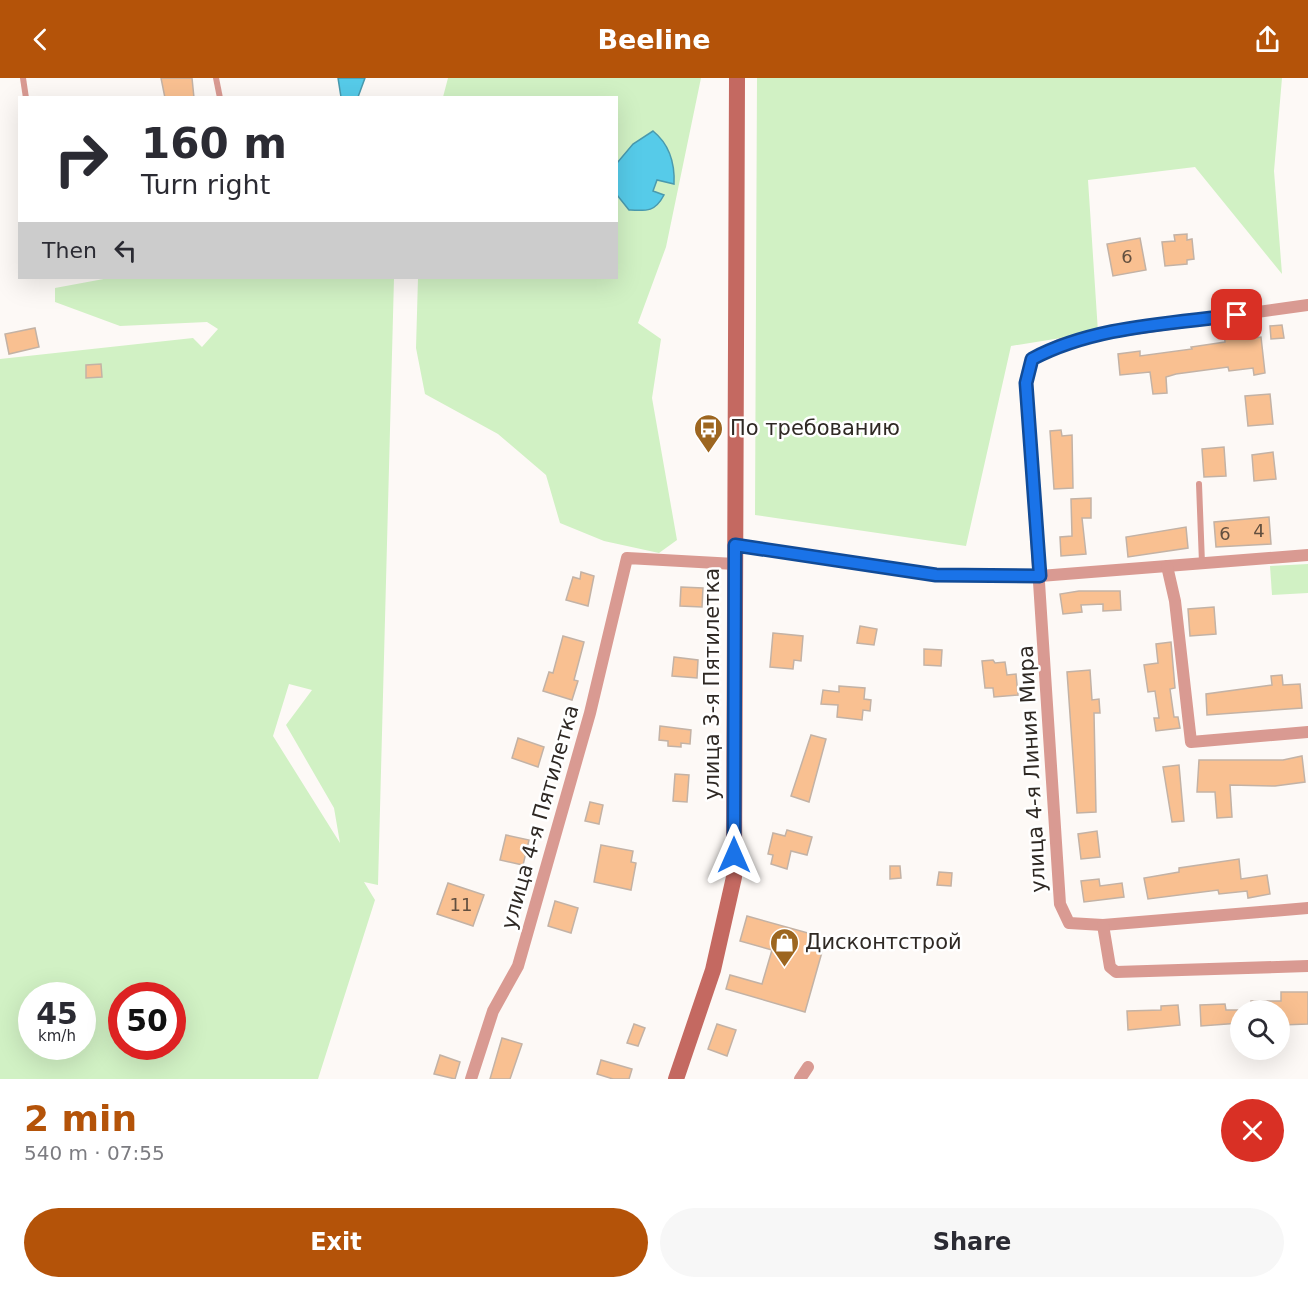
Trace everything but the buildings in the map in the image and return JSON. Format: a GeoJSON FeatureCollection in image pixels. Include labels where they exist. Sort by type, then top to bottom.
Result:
{"type":"FeatureCollection","features":[{"type":"Feature","properties":{"kind":"main road","name":"улица 3-я Пятилетка"},"geometry":{"type":"LineString","coordinates":[[676,1079],[713,970],[734,877],[737,78]]}},
{"type":"Feature","properties":{"kind":"street"},"geometry":{"type":"LineString","coordinates":[[1040,576],[1026,383],[1032,359],[1061,344],[1119,331],[1308,305]]}},
{"type":"Feature","properties":{"kind":"street"},"geometry":{"type":"LineString","coordinates":[[735,545],[936,575],[1040,576],[1308,555]]}},
{"type":"Feature","properties":{"kind":"street","name":"улица 4-я Пятилетка"},"geometry":{"type":"LineString","coordinates":[[471,1079],[493,1011],[518,966],[590,713],[627,558],[735,564]]}},
{"type":"Feature","properties":{"kind":"street"},"geometry":{"type":"LineString","coordinates":[[1167,566],[1175,601],[1191,742],[1308,732]]}},
{"type":"Feature","properties":{"kind":"street","name":"улица 4-я Линия Мира"},"geometry":{"type":"LineString","coordinates":[[1040,576],[1060,904],[1069,923],[1103,925],[1308,908]]}},
{"type":"Feature","properties":{"kind":"street"},"geometry":{"type":"LineString","coordinates":[[1103,925],[1110,967],[1116,972],[1308,966]]}},
{"type":"Feature","properties":{"kind":"street"},"geometry":{"type":"LineString","coordinates":[[800,1079],[808,1067]]}},
{"type":"Feature","properties":{"kind":"lane"},"geometry":{"type":"LineString","coordinates":[[23,78],[26,96]]}},
{"type":"Feature","properties":{"kind":"lane"},"geometry":{"type":"LineString","coordinates":[[216,78],[220,96]]}},
{"type":"Feature","properties":{"kind":"lane"},"geometry":{"type":"LineString","coordinates":[[1198,484],[1202,563]]}},
{"type":"Feature","properties":{"kind":"green space"},"geometry":{"type":"Polygon","coordinates":[[[448,78],[701,78],[666,247],[638,323],[661,339],[652,398],[677,540],[659,553],[604,541],[560,523],[546,475],[498,434],[425,394],[416,348],[418,279],[618,279],[618,96],[443,96],[448,78]]]}},
{"type":"Feature","properties":{"kind":"green space"},"geometry":{"type":"Polygon","coordinates":[[[757,78],[1282,78],[1274,171],[1282,274],[1195,167],[1088,180],[1098,332],[1011,346],[966,546],[755,515],[757,78]]]}},
{"type":"Feature","properties":{"kind":"green space"},"geometry":{"type":"Polygon","coordinates":[[[104,279],[394,279],[378,885],[364,882],[375,900],[318,1079],[0,1079],[0,359],[193,338],[202,347],[218,329],[207,322],[120,326],[55,302],[55,288],[104,279]],[[289,684],[273,736],[340,843],[334,808],[286,725],[312,690],[289,684]]]}},
{"type":"Feature","properties":{"kind":"green space"},"geometry":{"type":"Polygon","coordinates":[[[1308,564],[1308,593],[1272,595],[1270,566],[1308,564]]]}},
{"type":"Feature","properties":{"kind":"water"},"geometry":{"type":"Polygon","coordinates":[[[338,78],[365,78],[358,96],[341,96],[338,78]]]}},
{"type":"Feature","properties":{"kind":"water"},"geometry":{"type":"Polygon","coordinates":[[[653,131],[667,148],[673,169],[674,184],[657,180],[653,191],[664,195],[657,205],[646,210],[629,210],[618,196],[618,162],[633,144],[653,131]]]}},
{"type":"Feature","properties":{"kind":"place","name":"По требованию"},"geometry":{"type":"Point","coordinates":[709,454]}},
{"type":"Feature","properties":{"kind":"place","name":"Дисконтстрой"},"geometry":{"type":"Point","coordinates":[784,968]}},
{"type":"Feature","properties":{"kind":"route"},"geometry":{"type":"LineString","coordinates":[[734,855],[735,545],[936,575],[1040,576],[1026,383],[1032,359],[1061,344],[1100,335],[1237,315]]}}]}
